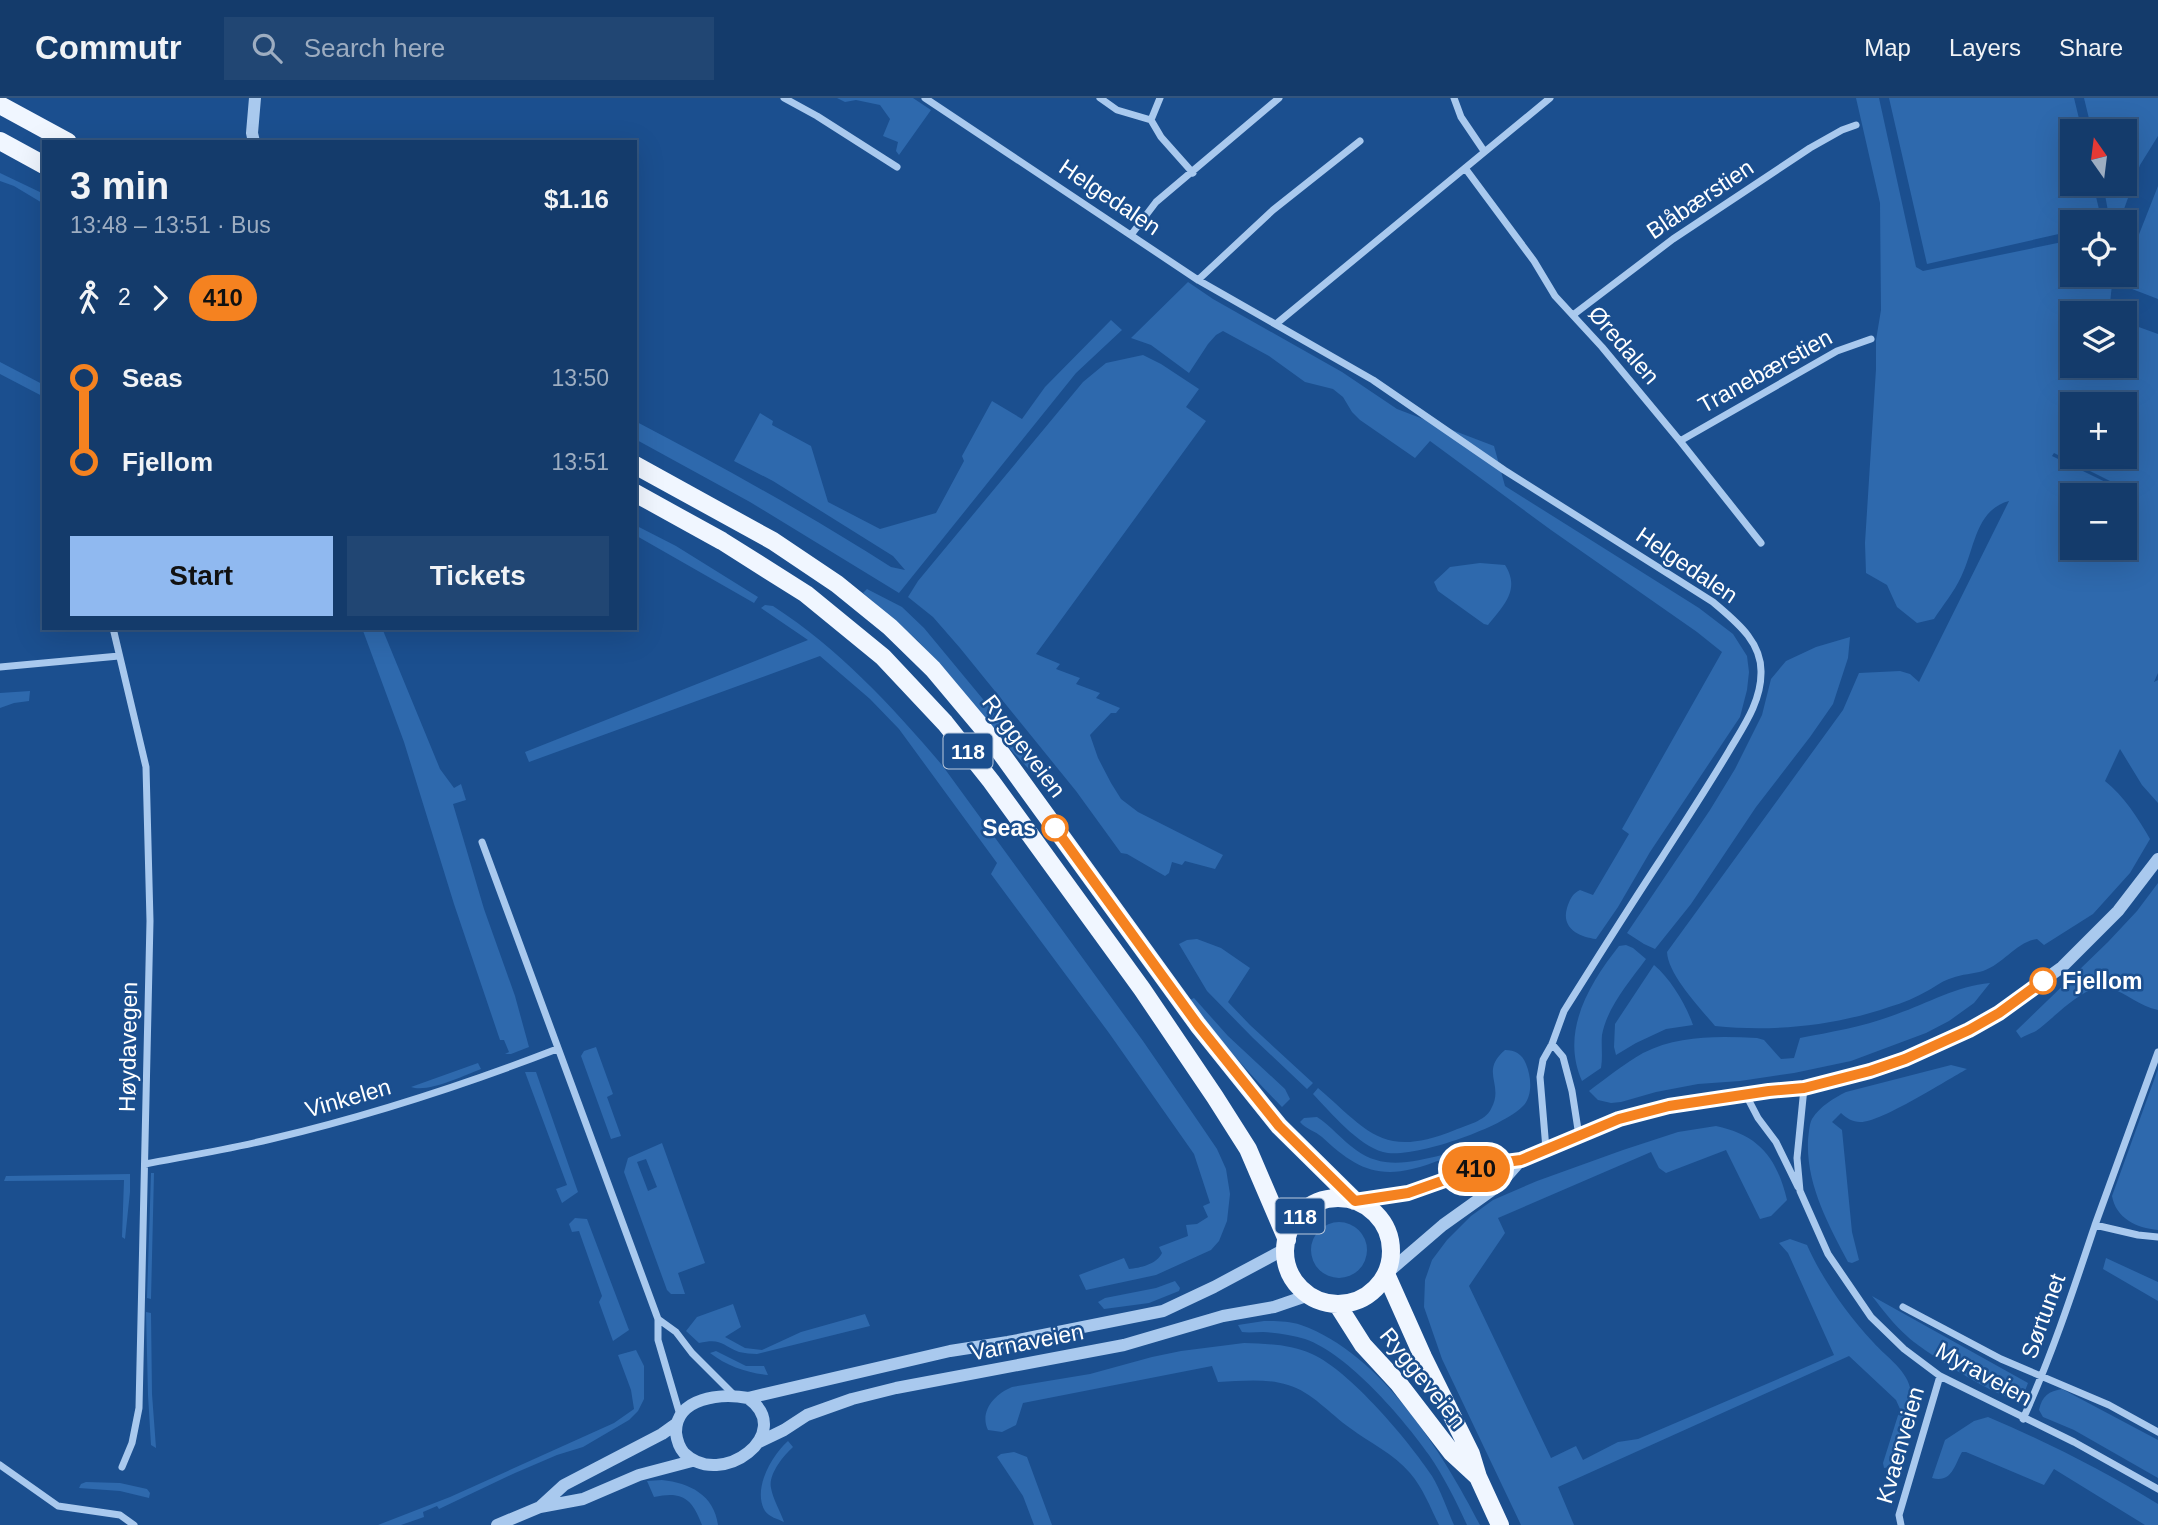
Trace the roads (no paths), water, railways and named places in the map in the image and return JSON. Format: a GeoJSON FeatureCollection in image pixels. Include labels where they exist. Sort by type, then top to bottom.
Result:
{"type":"FeatureCollection","features":[{"type":"Feature","properties":{"kind":"main road"},"geometry":{"type":"LineString","coordinates":[[0,105],[64,140]]}},
{"type":"Feature","properties":{"kind":"main road"},"geometry":{"type":"LineString","coordinates":[[0,141],[42,164]]}},
{"type":"Feature","properties":{"kind":"main road","name":"Ryggeveien"},"geometry":{"type":"LineString","coordinates":[[637,466],[773,541],[837,584],[890,627],[933,669],[985,731],[1206,1035],[1279,1126],[1355,1201]]}},
{"type":"Feature","properties":{"kind":"main road","name":"Ryggeveien"},"geometry":{"type":"LineString","coordinates":[[637,494],[722,541],[806,594],[883,657],[945,723],[991,781],[1134,979],[1215,1097],[1248,1149],[1286,1245]]}},
{"type":"Feature","properties":{"kind":"main road","name":"118"},"geometry":{"type":"LineString","coordinates":[[1308,1295],[1291,1275],[1286,1245],[1293,1223],[1305,1210],[1320,1202],[1338,1199],[1355,1201],[1371,1210],[1383,1223],[1390,1240],[1391,1258],[1386,1274]]}},
{"type":"Feature","properties":{"kind":"main road"},"geometry":{"type":"LineString","coordinates":[[1308,1295],[1322,1302],[1352,1302],[1366,1297],[1386,1274]]}},
{"type":"Feature","properties":{"kind":"main road","name":"Ryggeveien"},"geometry":{"type":"LineString","coordinates":[[1386,1274],[1471,1454],[1478,1477],[1500,1525]]}},
{"type":"Feature","properties":{"kind":"main road","name":"Ryggeveien"},"geometry":{"type":"LineString","coordinates":[[1337,1304],[1363,1345],[1399,1384],[1452,1454],[1478,1477]]}},
{"type":"Feature","properties":{"kind":"street"},"geometry":{"type":"LineString","coordinates":[[249,139],[255,98]]}},
{"type":"Feature","properties":{"kind":"street"},"geometry":{"type":"LineString","coordinates":[[784,98],[897,167]]}},
{"type":"Feature","properties":{"kind":"street","name":"Helgedalen"},"geometry":{"type":"LineString","coordinates":[[925,98],[1198,280],[1373,380],[1504,470],[1713,602],[1741,626],[1754,643],[1760,659],[1761,675],[1748,718],[1564,1011],[1552,1044],[1543,1059],[1540,1077],[1546,1149]]}},
{"type":"Feature","properties":{"kind":"street"},"geometry":{"type":"LineString","coordinates":[[1100,98],[1117,110],[1151,120],[1160,137],[1194,173]]}},
{"type":"Feature","properties":{"kind":"street"},"geometry":{"type":"LineString","coordinates":[[1151,120],[1160,98]]}},
{"type":"Feature","properties":{"kind":"street"},"geometry":{"type":"LineString","coordinates":[[1131,235],[1156,202],[1194,173],[1279,98]]}},
{"type":"Feature","properties":{"kind":"street"},"geometry":{"type":"LineString","coordinates":[[1454,98],[1461,117],[1484,151]]}},
{"type":"Feature","properties":{"kind":"street"},"geometry":{"type":"LineString","coordinates":[[1276,324],[1550,98]]}},
{"type":"Feature","properties":{"kind":"street","name":"Blåbærstien"},"geometry":{"type":"LineString","coordinates":[[1573,315],[1673,239],[1810,148],[1856,125]]}},
{"type":"Feature","properties":{"kind":"street"},"geometry":{"type":"LineString","coordinates":[[1198,280],[1273,210],[1360,141]]}},
{"type":"Feature","properties":{"kind":"street","name":"Øredalen"},"geometry":{"type":"LineString","coordinates":[[1465,168],[1534,261],[1555,296],[1680,441],[1761,543]]}},
{"type":"Feature","properties":{"kind":"street","name":"Tranebærstien"},"geometry":{"type":"LineString","coordinates":[[1680,441],[1838,351],[1871,339]]}},
{"type":"Feature","properties":{"kind":"street","name":"Høydavegen"},"geometry":{"type":"LineString","coordinates":[[113,630],[146,767],[150,921],[139,1408],[132,1443],[122,1467]]}},
{"type":"Feature","properties":{"kind":"street"},"geometry":{"type":"LineString","coordinates":[[0,667],[119,656]]}},
{"type":"Feature","properties":{"kind":"street"},"geometry":{"type":"LineString","coordinates":[[482,842],[658,1319],[658,1340],[678,1420],[677,1439],[681,1449],[692,1461]]}},
{"type":"Feature","properties":{"kind":"street"},"geometry":{"type":"LineString","coordinates":[[1355,1201],[1408,1193],[1490,1164],[1521,1160],[1619,1119],[1669,1106],[1804,1088],[1905,1059],[1999,1013],[2062,967],[2126,901],[2158,859]]}},
{"type":"Feature","properties":{"kind":"street"},"geometry":{"type":"LineString","coordinates":[[1552,1044],[1563,1057],[1579,1136]]}},
{"type":"Feature","properties":{"kind":"street","name":"Vinkelen"},"geometry":{"type":"LineString","coordinates":[[145,1164],[272,1139],[369,1113],[509,1068],[557,1049]]}},
{"type":"Feature","properties":{"kind":"street","name":"Sørtunet"},"geometry":{"type":"LineString","coordinates":[[2023,1419],[2043,1376],[2158,1052]]}},
{"type":"Feature","properties":{"kind":"street","name":"Myraveien"},"geometry":{"type":"LineString","coordinates":[[1804,1088],[1797,1158],[1800,1191],[1828,1254],[1871,1317],[1904,1349],[1940,1376],[2074,1442],[2158,1489]]}},
{"type":"Feature","properties":{"kind":"street"},"geometry":{"type":"LineString","coordinates":[[1746,1095],[1758,1118],[1776,1142],[1800,1191]]}},
{"type":"Feature","properties":{"kind":"street"},"geometry":{"type":"LineString","coordinates":[[1386,1274],[1443,1224],[1499,1185],[1521,1160]]}},
{"type":"Feature","properties":{"kind":"street"},"geometry":{"type":"LineString","coordinates":[[2095,1225],[2158,1237]]}},
{"type":"Feature","properties":{"kind":"street","name":"Varnaveien"},"geometry":{"type":"LineString","coordinates":[[540,1507],[564,1485],[662,1434],[690,1405],[707,1398],[741,1397],[950,1351],[1163,1311],[1214,1287],[1286,1245]]}},
{"type":"Feature","properties":{"kind":"street","name":"Varnaveien"},"geometry":{"type":"LineString","coordinates":[[497,1525],[540,1507],[583,1499],[639,1475],[692,1461],[712,1465],[733,1462],[749,1453],[759,1442],[807,1415],[852,1399],[896,1388],[1124,1345],[1223,1316],[1274,1307],[1308,1295]]}},
{"type":"Feature","properties":{"kind":"street","name":"Myraveien"},"geometry":{"type":"LineString","coordinates":[[1903,1307],[2001,1359],[2109,1405],[2158,1432]]}},
{"type":"Feature","properties":{"kind":"street"},"geometry":{"type":"LineString","coordinates":[[658,1319],[676,1332],[692,1353],[741,1397],[754,1403],[760,1411],[764,1428],[759,1442]]}},
{"type":"Feature","properties":{"kind":"street","name":"Kvaenveien"},"geometry":{"type":"LineString","coordinates":[[1900,1525],[1899,1515],[1940,1376]]}},
{"type":"Feature","properties":{"kind":"street"},"geometry":{"type":"LineString","coordinates":[[0,1465],[58,1506],[120,1514],[134,1525]]}},
{"type":"Feature","properties":{"kind":"place","name":"Seas"},"geometry":{"type":"Point","coordinates":[1055,828]}},
{"type":"Feature","properties":{"kind":"place","name":"Fjellom"},"geometry":{"type":"Point","coordinates":[2043,981]}}]}
